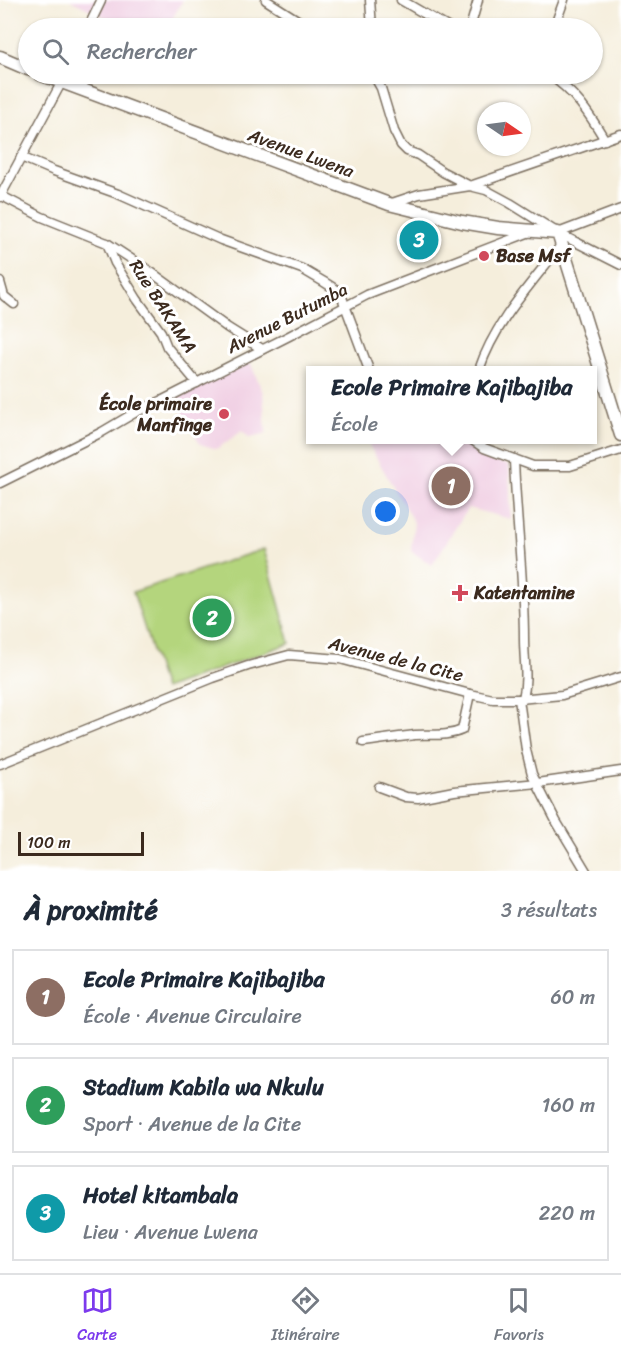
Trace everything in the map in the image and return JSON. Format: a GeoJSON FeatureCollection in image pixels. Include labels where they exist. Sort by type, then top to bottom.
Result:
{"type":"FeatureCollection","features":[{"type":"Feature","properties":{"kind":"main road"},"geometry":{"type":"LineString","coordinates":[[0,57],[18,65]]}},
{"type":"Feature","properties":{"kind":"main road","name":"Avenue Lwena"},"geometry":{"type":"LineString","coordinates":[[79,84],[389,204],[462,222],[532,231],[560,238]]}},
{"type":"Feature","properties":{"kind":"main road"},"geometry":{"type":"LineString","coordinates":[[560,238],[621,435]]}},
{"type":"Feature","properties":{"kind":"street"},"geometry":{"type":"LineString","coordinates":[[266,0],[294,18]]}},
{"type":"Feature","properties":{"kind":"street"},"geometry":{"type":"LineString","coordinates":[[370,0],[371,18]]}},
{"type":"Feature","properties":{"kind":"street"},"geometry":{"type":"LineString","coordinates":[[473,18],[478,0]]}},
{"type":"Feature","properties":{"kind":"street"},"geometry":{"type":"LineString","coordinates":[[558,18],[564,0]]}},
{"type":"Feature","properties":{"kind":"street"},"geometry":{"type":"LineString","coordinates":[[93,18],[101,1]]}},
{"type":"Feature","properties":{"kind":"street"},"geometry":{"type":"LineString","coordinates":[[405,1],[433,18]]}},
{"type":"Feature","properties":{"kind":"street"},"geometry":{"type":"LineString","coordinates":[[61,84],[0,196],[42,217],[107,243],[262,350]]}},
{"type":"Feature","properties":{"kind":"street"},"geometry":{"type":"LineString","coordinates":[[379,84],[394,131],[407,151],[418,155],[442,172],[470,186],[486,190],[510,203],[560,238],[621,265]]}},
{"type":"Feature","properties":{"kind":"street"},"geometry":{"type":"LineString","coordinates":[[563,84],[586,109],[605,140]]}},
{"type":"Feature","properties":{"kind":"street"},"geometry":{"type":"LineString","coordinates":[[389,204],[419,194],[470,186],[621,134]]}},
{"type":"Feature","properties":{"kind":"street"},"geometry":{"type":"LineString","coordinates":[[21,157],[118,194],[221,240],[302,270],[340,292],[367,366]]}},
{"type":"Feature","properties":{"kind":"street"},"geometry":{"type":"LineString","coordinates":[[480,366],[485,351],[497,330],[560,238],[621,209]]}},
{"type":"Feature","properties":{"kind":"street","name":"Avenue Butumba"},"geometry":{"type":"LineString","coordinates":[[0,483],[367,295],[532,231]]}},
{"type":"Feature","properties":{"kind":"street","name":"Rue BAKAMA"},"geometry":{"type":"LineString","coordinates":[[107,243],[115,263],[161,332],[167,347],[197,383]]}},
{"type":"Feature","properties":{"kind":"street"},"geometry":{"type":"LineString","coordinates":[[0,282],[4,296],[14,304]]}},
{"type":"Feature","properties":{"kind":"street"},"geometry":{"type":"LineString","coordinates":[[478,444],[533,466],[570,466],[621,450]]}},
{"type":"Feature","properties":{"kind":"street"},"geometry":{"type":"LineString","coordinates":[[514,459],[524,610],[526,668],[525,690],[521,699],[526,750],[532,774],[556,821],[586,871]]}},
{"type":"Feature","properties":{"kind":"street","name":"Avenue de la Cite"},"geometry":{"type":"LineString","coordinates":[[0,764],[213,678],[289,655],[340,659],[493,699],[562,695],[621,677]]}},
{"type":"Feature","properties":{"kind":"street"},"geometry":{"type":"LineString","coordinates":[[363,742],[462,730],[470,694]]}},
{"type":"Feature","properties":{"kind":"street"},"geometry":{"type":"LineString","coordinates":[[379,787],[406,797],[418,798],[621,771]]}},
{"type":"Feature","properties":{"kind":"shaded area"},"geometry":{"type":"Polygon","coordinates":[[[70,0],[183,0],[173,18],[107,18],[70,0]]]}},
{"type":"Feature","properties":{"kind":"shaded area","name":"École primaire Manfinge"},"geometry":{"type":"Polygon","coordinates":[[[250,362],[263,393],[266,433],[250,438],[242,431],[217,449],[200,444],[174,397],[250,362]]]}},
{"type":"Feature","properties":{"kind":"shaded area"},"geometry":{"type":"Polygon","coordinates":[[[464,444],[493,461],[509,465],[511,519],[468,508],[432,565],[411,551],[414,523],[369,445],[464,444]]]}},
{"type":"Feature","properties":{"kind":"green space"},"geometry":{"type":"Polygon","coordinates":[[[264,549],[290,643],[164,689],[133,592],[264,549]]]}},
{"type":"Feature","properties":{"kind":"place","name":"Hotel kitambala"},"geometry":{"type":"Point","coordinates":[419,240]}},
{"type":"Feature","properties":{"kind":"place","name":"Base Msf"},"geometry":{"type":"Point","coordinates":[484,256]}},
{"type":"Feature","properties":{"kind":"place","name":"École primaire Manfinge"},"geometry":{"type":"Point","coordinates":[224,414]}},
{"type":"Feature","properties":{"kind":"place","name":"Ecole Primaire Kajibajiba"},"geometry":{"type":"Point","coordinates":[451,486]}},
{"type":"Feature","properties":{"kind":"place","name":"Katentamine"},"geometry":{"type":"Point","coordinates":[460,593]}},
{"type":"Feature","properties":{"kind":"place","name":"Stadium Kabila wa Nkulu"},"geometry":{"type":"Point","coordinates":[212,618]}}]}
